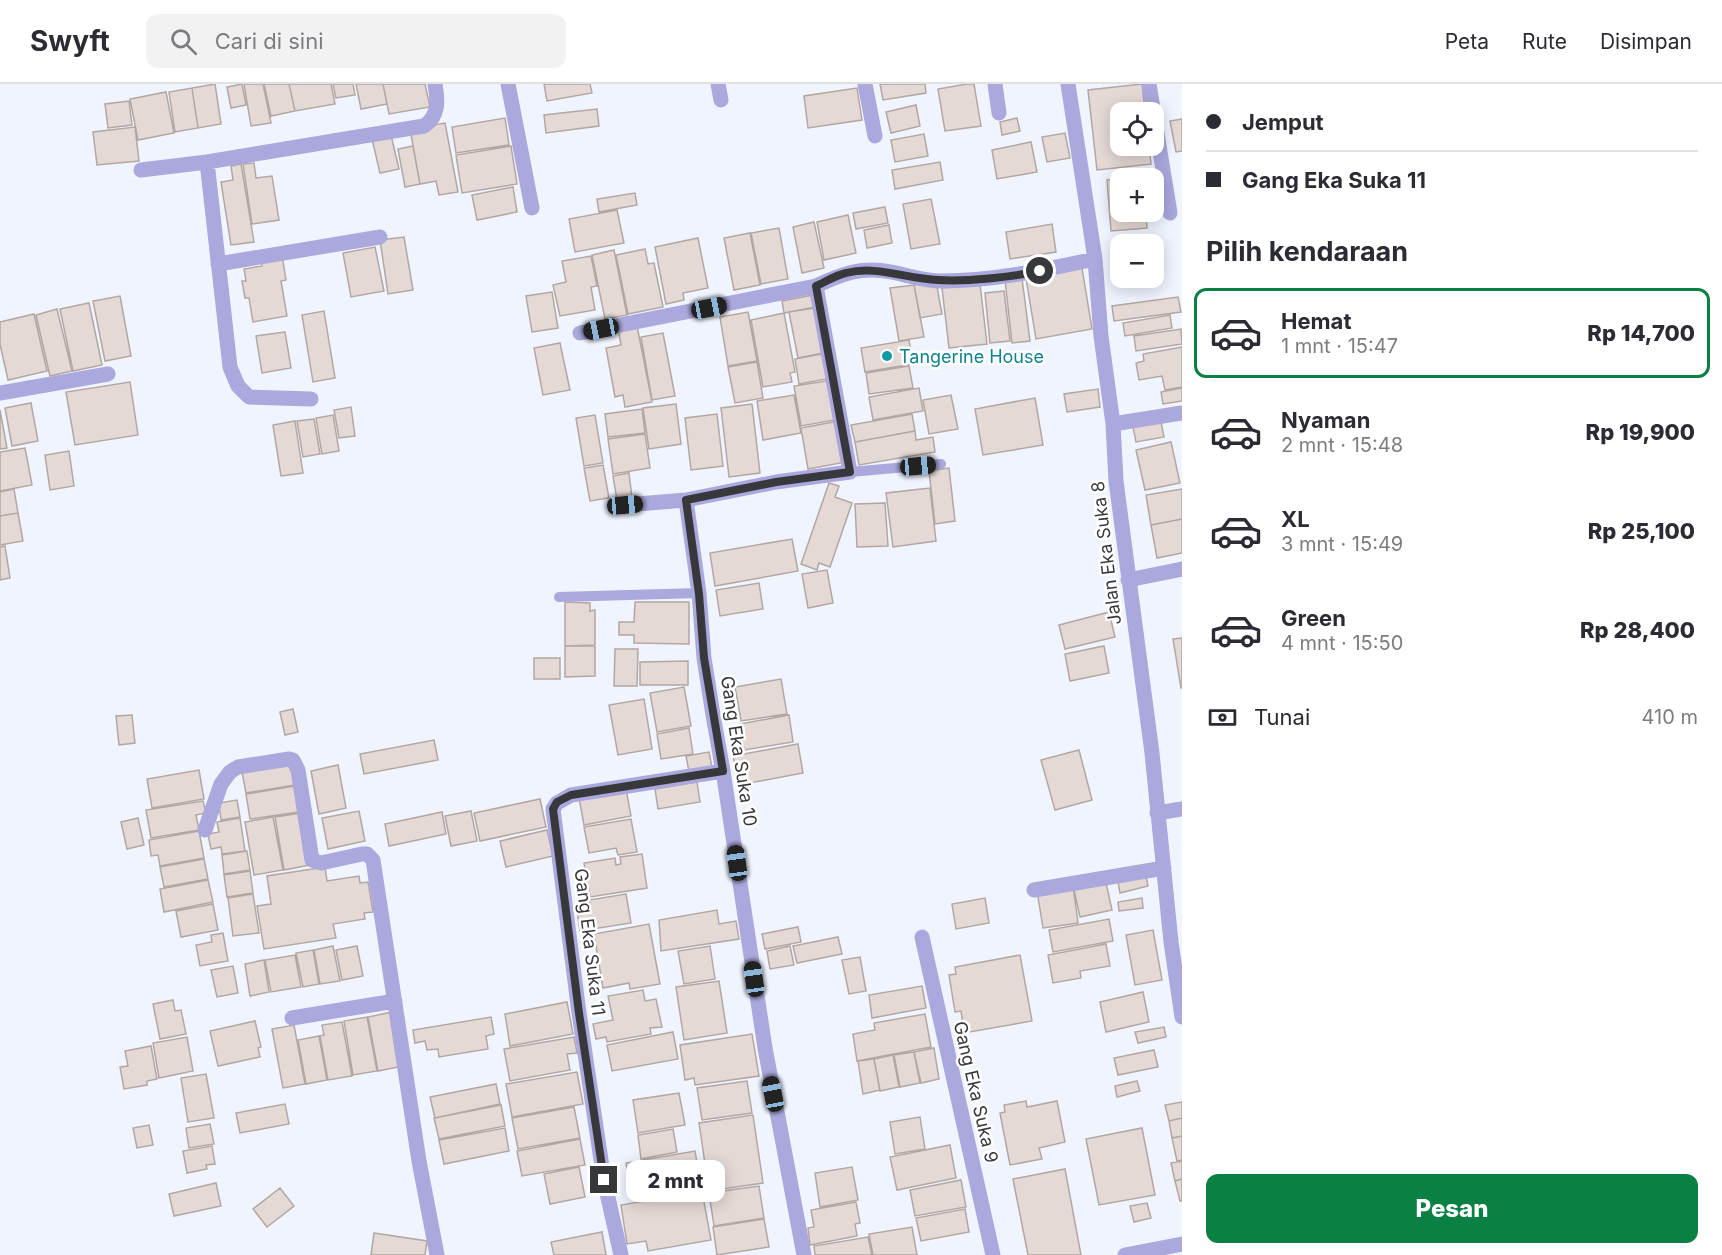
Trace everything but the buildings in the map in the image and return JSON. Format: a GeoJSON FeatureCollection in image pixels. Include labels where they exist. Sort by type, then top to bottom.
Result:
{"type":"FeatureCollection","features":[{"type":"Feature","properties":{"kind":"street"},"geometry":{"type":"LineString","coordinates":[[141,170],[207,162],[423,126],[430,122],[436,111],[435,84]]}},
{"type":"Feature","properties":{"kind":"street"},"geometry":{"type":"LineString","coordinates":[[508,84],[532,208]]}},
{"type":"Feature","properties":{"kind":"street"},"geometry":{"type":"LineString","coordinates":[[718,84],[721,100]]}},
{"type":"Feature","properties":{"kind":"street"},"geometry":{"type":"LineString","coordinates":[[865,84],[875,136]]}},
{"type":"Feature","properties":{"kind":"street"},"geometry":{"type":"LineString","coordinates":[[995,84],[999,113]]}},
{"type":"Feature","properties":{"kind":"street","name":"Jalan Eka Suka 8"},"geometry":{"type":"LineString","coordinates":[[1068,84],[1095,259],[1101,336],[1113,424],[1116,481],[1152,753],[1171,942],[1182,1017]]}},
{"type":"Feature","properties":{"kind":"street"},"geometry":{"type":"LineString","coordinates":[[1149,84],[1170,213]]}},
{"type":"Feature","properties":{"kind":"street"},"geometry":{"type":"LineString","coordinates":[[207,162],[230,367],[238,386],[249,397],[311,399]]}},
{"type":"Feature","properties":{"kind":"street"},"geometry":{"type":"LineString","coordinates":[[218,264],[380,237]]}},
{"type":"Feature","properties":{"kind":"street"},"geometry":{"type":"LineString","coordinates":[[580,333],[816,286],[845,273],[889,271],[941,281],[1022,275],[1095,259]]}},
{"type":"Feature","properties":{"kind":"street"},"geometry":{"type":"LineString","coordinates":[[625,505],[686,500],[776,482],[850,472],[816,286]]}},
{"type":"Feature","properties":{"kind":"street"},"geometry":{"type":"LineString","coordinates":[[0,393],[108,374]]}},
{"type":"Feature","properties":{"kind":"street"},"geometry":{"type":"LineString","coordinates":[[1113,424],[1182,412]]}},
{"type":"Feature","properties":{"kind":"street","name":"Gang Eka Suka 10"},"geometry":{"type":"LineString","coordinates":[[686,500],[699,594],[704,658],[765,1048],[804,1255]]}},
{"type":"Feature","properties":{"kind":"street"},"geometry":{"type":"LineString","coordinates":[[1128,580],[1182,569]]}},
{"type":"Feature","properties":{"kind":"street"},"geometry":{"type":"LineString","coordinates":[[205,830],[221,784],[230,772],[238,767],[285,758],[293,760],[298,770],[312,860],[321,863],[362,854],[367,854],[373,860],[419,1161],[437,1255]]}},
{"type":"Feature","properties":{"kind":"street","name":"Gang Eka Suka 11"},"geometry":{"type":"LineString","coordinates":[[621,1255],[604,1180],[579,1013],[553,809],[557,802],[571,795],[723,771]]}},
{"type":"Feature","properties":{"kind":"street"},"geometry":{"type":"LineString","coordinates":[[1158,813],[1182,809]]}},
{"type":"Feature","properties":{"kind":"street"},"geometry":{"type":"LineString","coordinates":[[1034,890],[1164,868]]}},
{"type":"Feature","properties":{"kind":"street","name":"Gang Eka Suka 9"},"geometry":{"type":"LineString","coordinates":[[922,937],[993,1255]]}},
{"type":"Feature","properties":{"kind":"street"},"geometry":{"type":"LineString","coordinates":[[292,1018],[395,1001]]}},
{"type":"Feature","properties":{"kind":"street"},"geometry":{"type":"LineString","coordinates":[[1125,1255],[1182,1244]]}},
{"type":"Feature","properties":{"kind":"lane"},"geometry":{"type":"LineString","coordinates":[[850,472],[941,464]]}},
{"type":"Feature","properties":{"kind":"lane"},"geometry":{"type":"LineString","coordinates":[[559,597],[699,594]]}},
{"type":"Feature","properties":{"kind":"place","name":"Tangerine House"},"geometry":{"type":"Point","coordinates":[887,356]}},
{"type":"Feature","properties":{"kind":"route"},"geometry":{"type":"LineString","coordinates":[[604,1180],[579,1013],[553,809],[557,802],[571,795],[723,771],[704,658],[699,594],[686,500],[776,482],[850,472],[816,286],[845,273],[869,270],[889,271],[941,281],[1022,275],[1040,271]]}}]}
